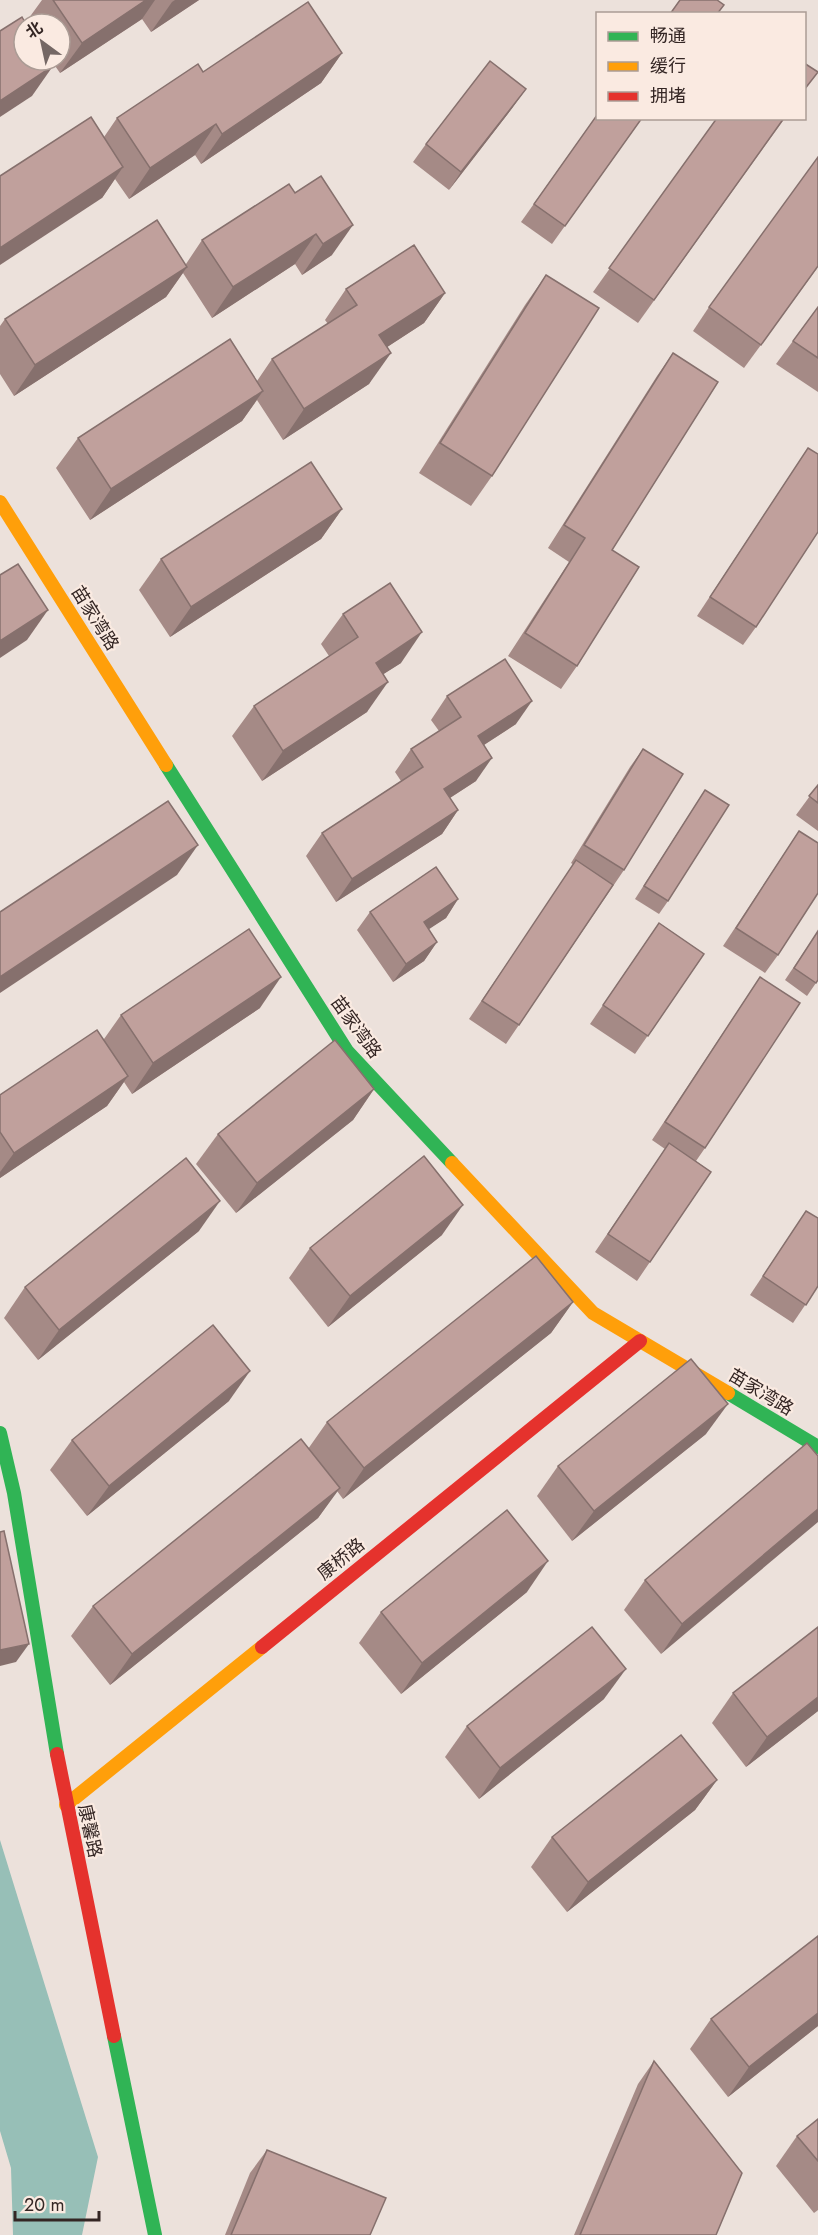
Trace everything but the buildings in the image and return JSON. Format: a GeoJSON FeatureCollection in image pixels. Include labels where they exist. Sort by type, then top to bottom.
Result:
{"type":"FeatureCollection","features":[{"type":"Feature","properties":{"kind":"street","name":"苗家湾路"},"geometry":{"type":"LineString","coordinates":[[0,502],[347,1051],[593,1313],[818,1447]]}},
{"type":"Feature","properties":{"kind":"street","name":"康桥路"},"geometry":{"type":"LineString","coordinates":[[66,1805],[640,1341]]}},
{"type":"Feature","properties":{"kind":"street","name":"康馨路"},"geometry":{"type":"LineString","coordinates":[[0,1433],[14,1493],[66,1805],[155,2235]]}},
{"type":"Feature","properties":{"kind":"water"},"geometry":{"type":"Polygon","coordinates":[[[0,1840],[98,2157],[82,2235],[13,2235],[11,2168],[0,2131],[0,1840]]]}},
{"type":"Feature","properties":{"kind":"traffic: fast"},"geometry":{"type":"LineString","coordinates":[[166,765],[347,1051],[452,1163]]}},
{"type":"Feature","properties":{"kind":"traffic: fast"},"geometry":{"type":"LineString","coordinates":[[728,1393],[818,1447]]}},
{"type":"Feature","properties":{"kind":"traffic: fast"},"geometry":{"type":"LineString","coordinates":[[0,1433],[14,1493],[57,1754]]}},
{"type":"Feature","properties":{"kind":"traffic: fast"},"geometry":{"type":"LineString","coordinates":[[114,2036],[155,2235]]}},
{"type":"Feature","properties":{"kind":"traffic: slow"},"geometry":{"type":"LineString","coordinates":[[0,502],[166,765]]}},
{"type":"Feature","properties":{"kind":"traffic: slow"},"geometry":{"type":"LineString","coordinates":[[452,1163],[593,1313],[728,1393]]}},
{"type":"Feature","properties":{"kind":"traffic: slow"},"geometry":{"type":"LineString","coordinates":[[66,1805],[262,1647]]}},
{"type":"Feature","properties":{"kind":"traffic: jam"},"geometry":{"type":"LineString","coordinates":[[262,1647],[640,1341]]}},
{"type":"Feature","properties":{"kind":"traffic: jam"},"geometry":{"type":"LineString","coordinates":[[57,1754],[114,2036]]}}]}
